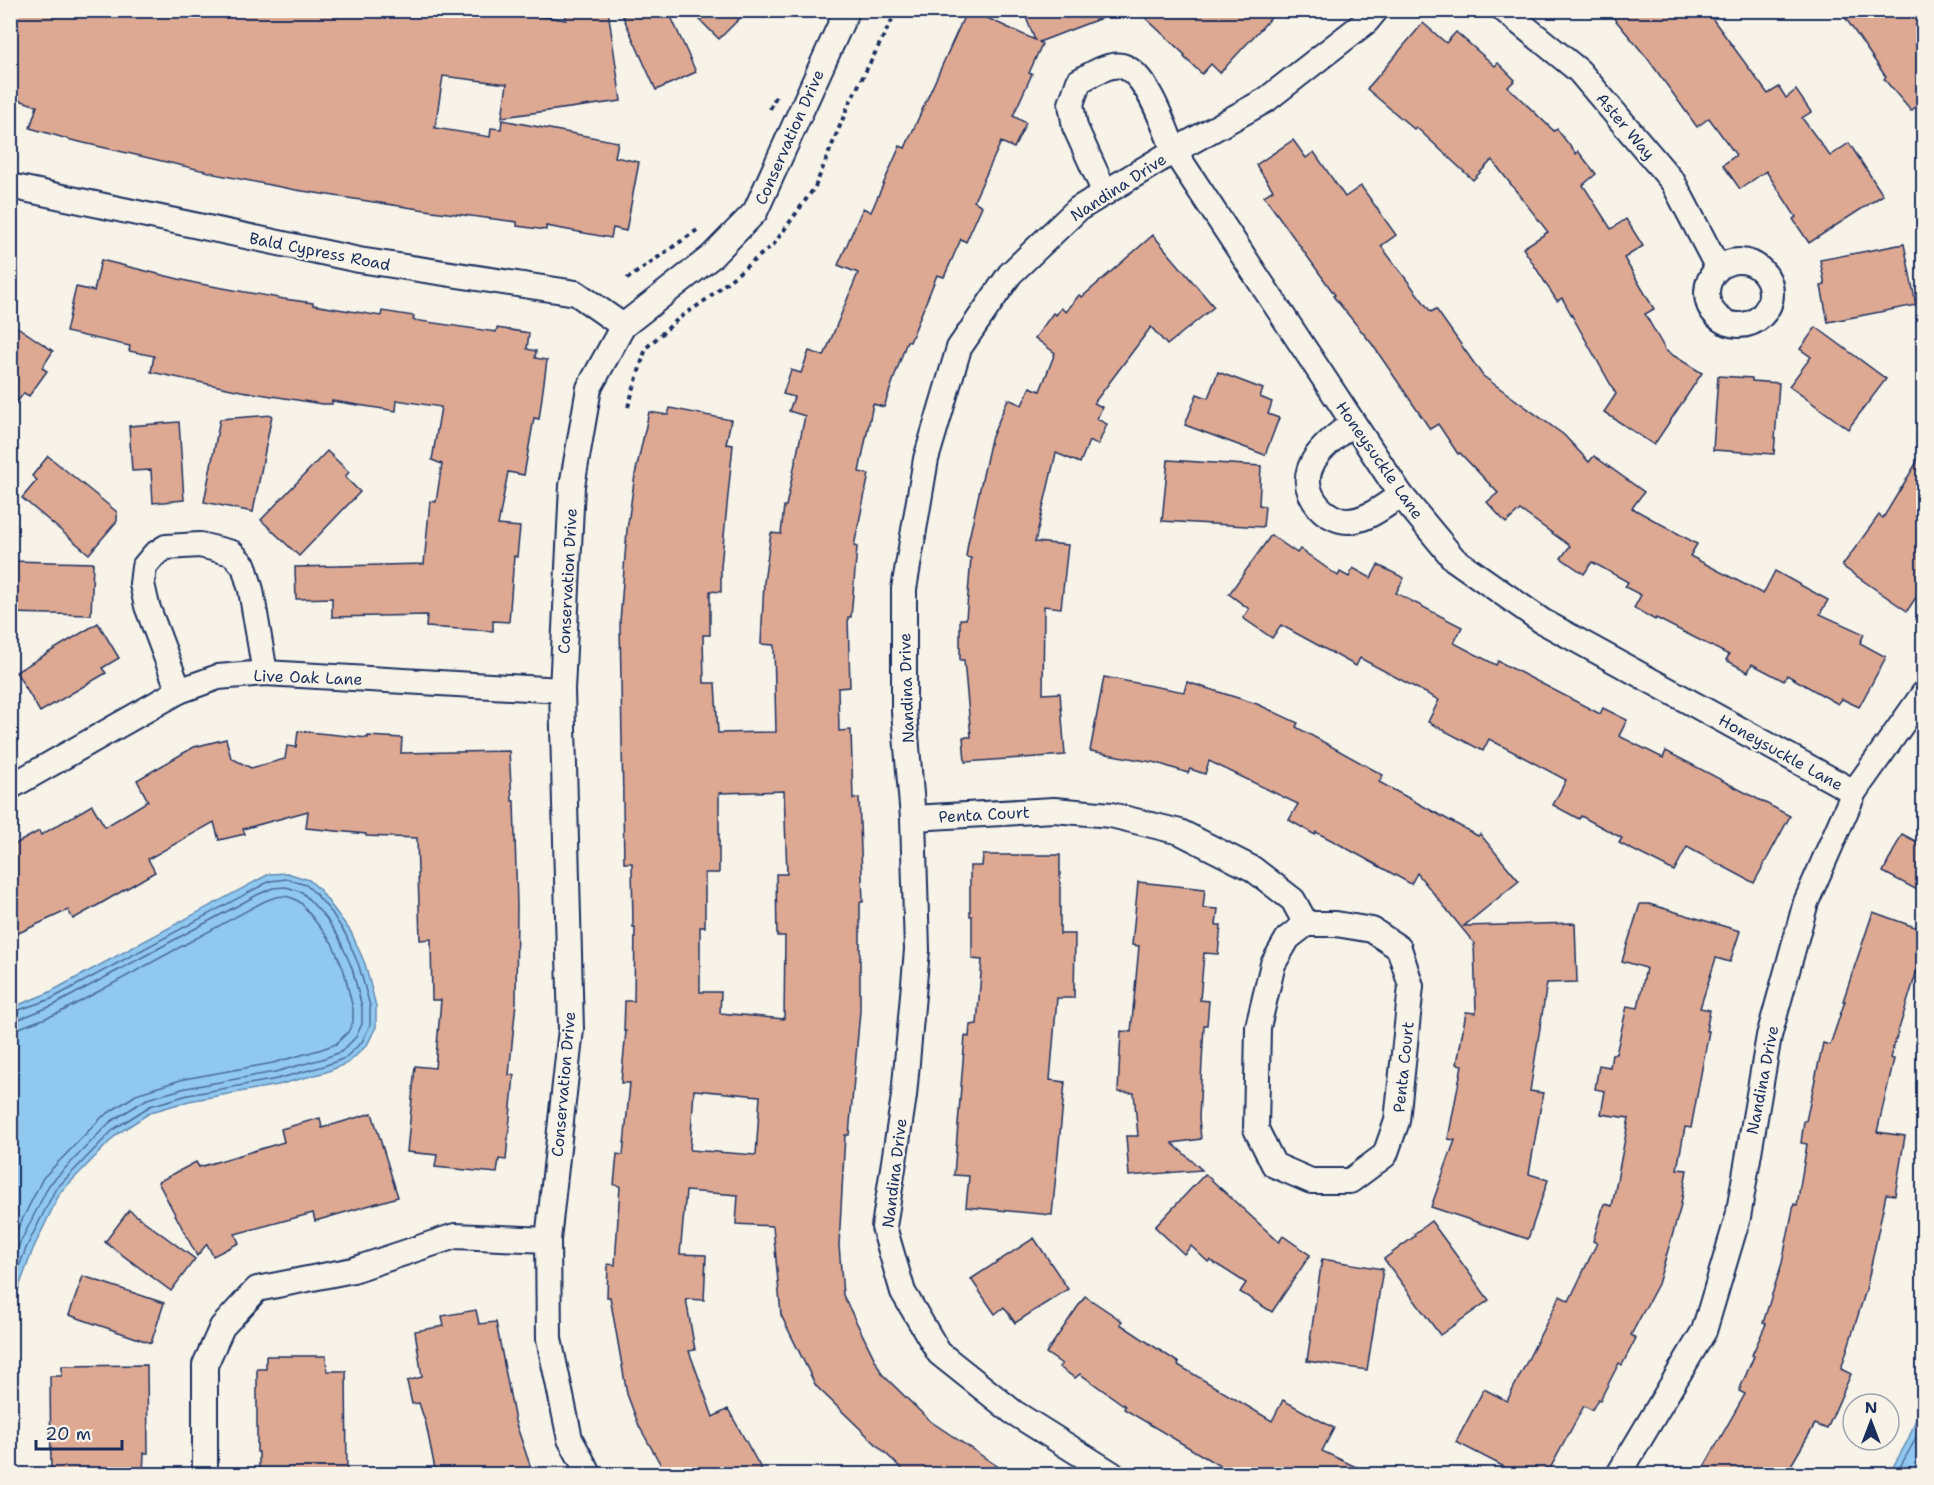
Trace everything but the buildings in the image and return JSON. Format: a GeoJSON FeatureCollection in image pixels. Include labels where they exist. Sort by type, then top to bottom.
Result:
{"type":"FeatureCollection","features":[{"type":"Feature","properties":{"kind":"street","name":"Conservation Drive"},"geometry":{"type":"LineString","coordinates":[[589,1474],[570,1439],[549,1339],[548,1240],[571,1029],[562,690],[574,475],[589,388],[623,326],[711,257],[755,212],[847,10]]}},
{"type":"Feature","properties":{"kind":"street","name":"Nandina Drive"},"geometry":{"type":"LineString","coordinates":[[1112,1474],[1013,1412],[939,1353],[903,1292],[884,1227],[904,1096],[917,950],[913,818],[904,711],[904,589],[926,459],[959,348],[1010,274],[1078,209],[1174,151],[1266,100],[1367,21],[1376,10]]}},
{"type":"Feature","properties":{"kind":"street","name":"Aster Way"},"geometry":{"type":"LineString","coordinates":[[1504,10],[1579,71],[1673,182],[1718,267]]}},
{"type":"Feature","properties":{"kind":"street","name":"Honeysuckle Lane"},"geometry":{"type":"LineString","coordinates":[[1105,193],[1075,127],[1071,104],[1079,81],[1100,70],[1120,65],[1134,72],[1155,103],[1174,151],[1401,495],[1454,559],[1542,621],[1854,792]]}},
{"type":"Feature","properties":{"kind":"street","name":"Bald Cypress Road"},"geometry":{"type":"LineString","coordinates":[[10,186],[359,260],[576,292],[623,326]]}},
{"type":"Feature","properties":{"kind":"street"},"geometry":{"type":"LineString","coordinates":[[1353,423],[1329,441],[1316,456],[1308,473],[1308,487],[1313,500],[1324,513],[1346,521],[1365,517],[1401,495]]}},
{"type":"Feature","properties":{"kind":"street"},"geometry":{"type":"LineString","coordinates":[[179,691],[147,606],[142,584],[144,567],[154,555],[166,547],[200,545],[232,553],[244,566],[251,590],[264,673]]}},
{"type":"Feature","properties":{"kind":"street","name":"Live Oak Lane"},"geometry":{"type":"LineString","coordinates":[[10,787],[179,691],[218,677],[264,673],[562,690]]}},
{"type":"Feature","properties":{"kind":"street","name":"Nandina Drive"},"geometry":{"type":"LineString","coordinates":[[1619,1474],[1704,1331],[1738,1217],[1769,1036],[1806,902],[1854,792],[1923,693]]}},
{"type":"Feature","properties":{"kind":"street","name":"Penta Court"},"geometry":{"type":"LineString","coordinates":[[913,818],[1054,810],[1111,815],[1180,832],[1253,869],[1293,900],[1306,924]]}},
{"type":"Feature","properties":{"kind":"street","name":"Penta Court"},"geometry":{"type":"LineString","coordinates":[[1306,924],[1335,924],[1372,930],[1399,948],[1411,986],[1397,1121],[1385,1155],[1350,1181],[1311,1181],[1274,1165],[1256,1129],[1258,1027],[1273,964],[1288,938],[1306,924]]}},
{"type":"Feature","properties":{"kind":"street"},"geometry":{"type":"LineString","coordinates":[[205,1474],[205,1365],[222,1327],[257,1289],[353,1270],[455,1236],[548,1240]]}},
{"type":"Feature","properties":{"kind":"path"},"geometry":{"type":"LineString","coordinates":[[769,111],[780,90]]}},
{"type":"Feature","properties":{"kind":"path"},"geometry":{"type":"LineString","coordinates":[[627,279],[708,221]]}},
{"type":"Feature","properties":{"kind":"water"},"geometry":{"type":"Polygon","coordinates":[[[287,873],[309,880],[319,889],[351,932],[365,964],[376,1006],[376,1027],[367,1045],[348,1063],[326,1072],[278,1085],[189,1101],[151,1112],[117,1134],[60,1193],[33,1249],[11,1309],[11,1008],[48,993],[269,874],[287,873]]]}},
{"type":"Feature","properties":{"kind":"water"},"geometry":{"type":"Polygon","coordinates":[[[1923,1401],[1923,1474],[1889,1474],[1908,1440],[1923,1401]]]}}]}
